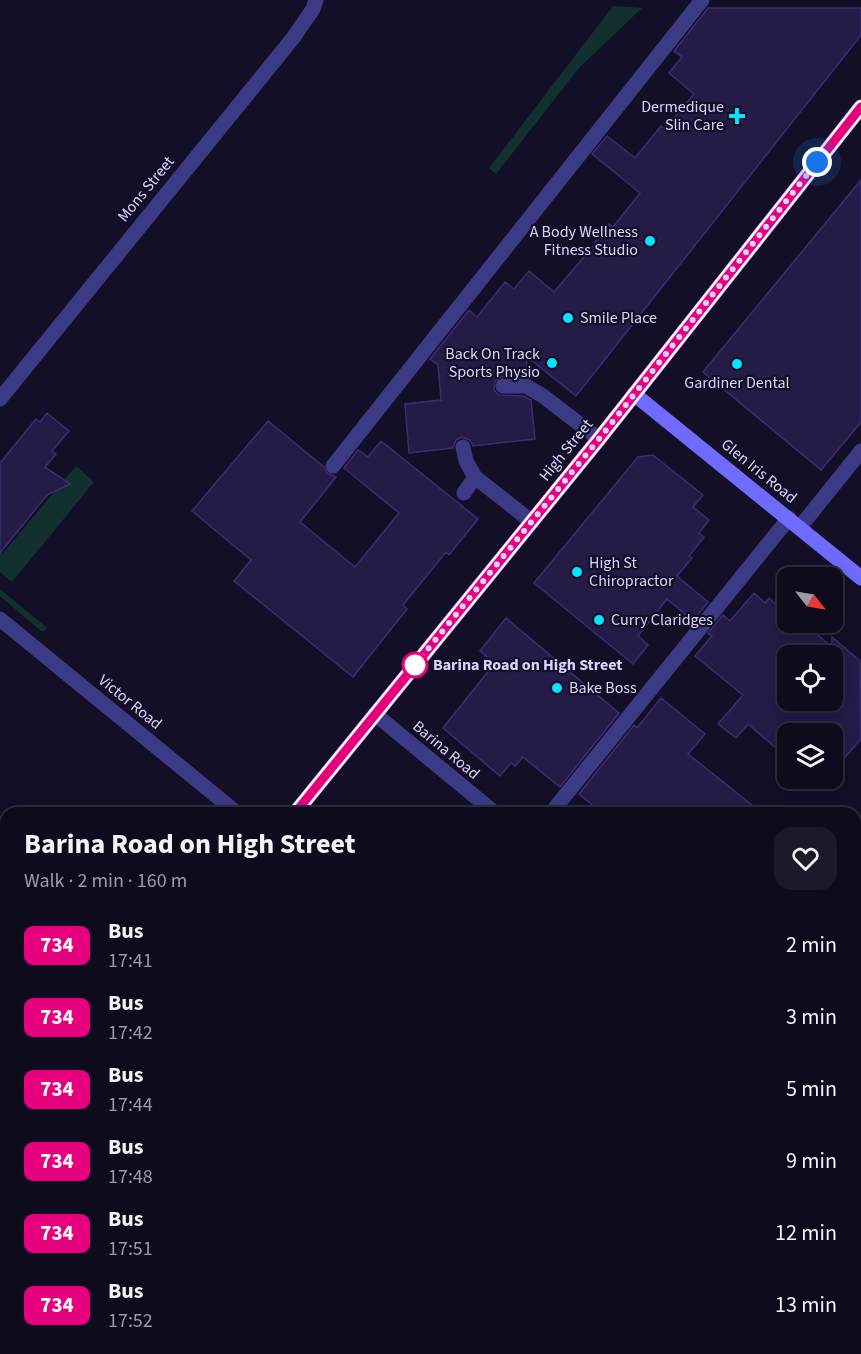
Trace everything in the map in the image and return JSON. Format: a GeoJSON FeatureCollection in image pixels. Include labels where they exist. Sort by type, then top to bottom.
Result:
{"type":"FeatureCollection","features":[{"type":"Feature","properties":{"kind":"main road","name":"High Street"},"geometry":{"type":"LineString","coordinates":[[300,807],[599,439],[861,107]]}},
{"type":"Feature","properties":{"kind":"main road","name":"Glen Iris Road"},"geometry":{"type":"LineString","coordinates":[[634,394],[861,578]]}},
{"type":"Feature","properties":{"kind":"street","name":"Mons Street"},"geometry":{"type":"LineString","coordinates":[[0,399],[292,38],[313,9],[316,0]]}},
{"type":"Feature","properties":{"kind":"street"},"geometry":{"type":"LineString","coordinates":[[333,466],[702,0]]}},
{"type":"Feature","properties":{"kind":"street"},"geometry":{"type":"LineString","coordinates":[[503,386],[526,386],[543,396],[599,439]]}},
{"type":"Feature","properties":{"kind":"street"},"geometry":{"type":"LineString","coordinates":[[463,447],[466,461],[475,477],[532,522]]}},
{"type":"Feature","properties":{"kind":"street"},"geometry":{"type":"LineString","coordinates":[[556,807],[795,523],[861,451]]}},
{"type":"Feature","properties":{"kind":"street"},"geometry":{"type":"LineString","coordinates":[[464,493],[475,477]]}},
{"type":"Feature","properties":{"kind":"street","name":"Victor Road"},"geometry":{"type":"LineString","coordinates":[[0,619],[230,807]]}},
{"type":"Feature","properties":{"kind":"street","name":"Barina Road"},"geometry":{"type":"LineString","coordinates":[[375,714],[488,807]]}},
{"type":"Feature","properties":{"kind":"green space"},"geometry":{"type":"Polygon","coordinates":[[[613,6],[642,8],[579,68],[496,174],[489,168],[613,6]]]}},
{"type":"Feature","properties":{"kind":"green space"},"geometry":{"type":"Polygon","coordinates":[[[76,466],[94,482],[12,582],[0,572],[0,552],[3,553],[76,466]]]}},
{"type":"Feature","properties":{"kind":"green space"},"geometry":{"type":"Polygon","coordinates":[[[0,589],[47,628],[45,631],[41,631],[0,596],[0,589]]]}},
{"type":"Feature","properties":{"kind":"building"},"geometry":{"type":"Polygon","coordinates":[[[708,8],[861,8],[861,35],[576,396],[526,356],[528,377],[503,376],[495,381],[494,390],[499,395],[523,396],[531,400],[535,439],[473,446],[470,440],[462,437],[456,440],[453,448],[409,453],[405,404],[441,400],[438,365],[430,359],[469,310],[477,317],[505,282],[514,289],[529,271],[554,292],[596,243],[609,224],[613,227],[640,193],[592,154],[607,136],[635,158],[661,126],[665,129],[694,94],[669,73],[682,57],[674,51],[708,8]]]}},
{"type":"Feature","properties":{"kind":"building"},"geometry":{"type":"Polygon","coordinates":[[[861,180],[861,422],[821,470],[703,372],[861,180]]]}},
{"type":"Feature","properties":{"kind":"building"},"geometry":{"type":"Polygon","coordinates":[[[47,413],[69,431],[52,451],[56,454],[45,467],[70,484],[47,495],[0,553],[0,463],[36,419],[40,422],[47,413]]]}},
{"type":"Feature","properties":{"kind":"building"},"geometry":{"type":"Polygon","coordinates":[[[268,421],[324,467],[327,473],[336,477],[300,522],[355,567],[399,513],[344,468],[358,450],[368,457],[381,441],[478,519],[449,555],[446,552],[403,605],[407,609],[353,677],[234,581],[251,560],[192,511],[268,421]]]}},
{"type":"Feature","properties":{"kind":"building"},"geometry":{"type":"Polygon","coordinates":[[[653,455],[703,495],[693,507],[709,520],[699,533],[704,537],[689,556],[692,558],[677,576],[708,602],[693,621],[667,599],[638,636],[648,645],[633,664],[534,583],[638,457],[653,455]]]}},
{"type":"Feature","properties":{"kind":"building"},"geometry":{"type":"Polygon","coordinates":[[[754,593],[765,603],[769,598],[777,605],[777,633],[815,633],[830,645],[777,645],[777,711],[843,711],[843,646],[860,661],[861,739],[843,759],[843,723],[777,723],[776,748],[748,724],[736,738],[718,724],[743,695],[695,656],[712,636],[708,633],[723,615],[730,621],[754,593]]]}},
{"type":"Feature","properties":{"kind":"building"},"geometry":{"type":"Polygon","coordinates":[[[506,618],[619,713],[560,787],[523,757],[515,766],[511,763],[500,776],[443,728],[495,663],[480,651],[506,618]]]}},
{"type":"Feature","properties":{"kind":"building"},"geometry":{"type":"Polygon","coordinates":[[[832,637],[841,645],[832,645],[832,637]]]}},
{"type":"Feature","properties":{"kind":"building"},"geometry":{"type":"Polygon","coordinates":[[[661,698],[705,734],[688,754],[754,807],[595,807],[579,794],[634,725],[637,728],[661,698]]]}},
{"type":"Feature","properties":{"kind":"bus line","name":"734"},"geometry":{"type":"LineString","coordinates":[[300,807],[599,439],[861,107]]}},
{"type":"Feature","properties":{"kind":"place","name":"Dermedique Slin Care"},"geometry":{"type":"Point","coordinates":[737,116]}},
{"type":"Feature","properties":{"kind":"place","name":"A Body Wellness Fitness Studio"},"geometry":{"type":"Point","coordinates":[650,241]}},
{"type":"Feature","properties":{"kind":"place","name":"Smile Place"},"geometry":{"type":"Point","coordinates":[568,318]}},
{"type":"Feature","properties":{"kind":"place","name":"Back On Track Sports Physio"},"geometry":{"type":"Point","coordinates":[552,363]}},
{"type":"Feature","properties":{"kind":"place","name":"Gardiner Dental"},"geometry":{"type":"Point","coordinates":[737,364]}},
{"type":"Feature","properties":{"kind":"place","name":"High St Chiropractor"},"geometry":{"type":"Point","coordinates":[577,572]}},
{"type":"Feature","properties":{"kind":"place","name":"Curry Claridges"},"geometry":{"type":"Point","coordinates":[599,620]}},
{"type":"Feature","properties":{"kind":"place","name":"Barina Road on High Street"},"geometry":{"type":"Point","coordinates":[415,665]}},
{"type":"Feature","properties":{"kind":"place","name":"Bake Boss"},"geometry":{"type":"Point","coordinates":[557,688]}},
{"type":"Feature","properties":{"kind":"route"},"geometry":{"type":"LineString","coordinates":[[415,665],[599,439],[817,162]]}}]}
